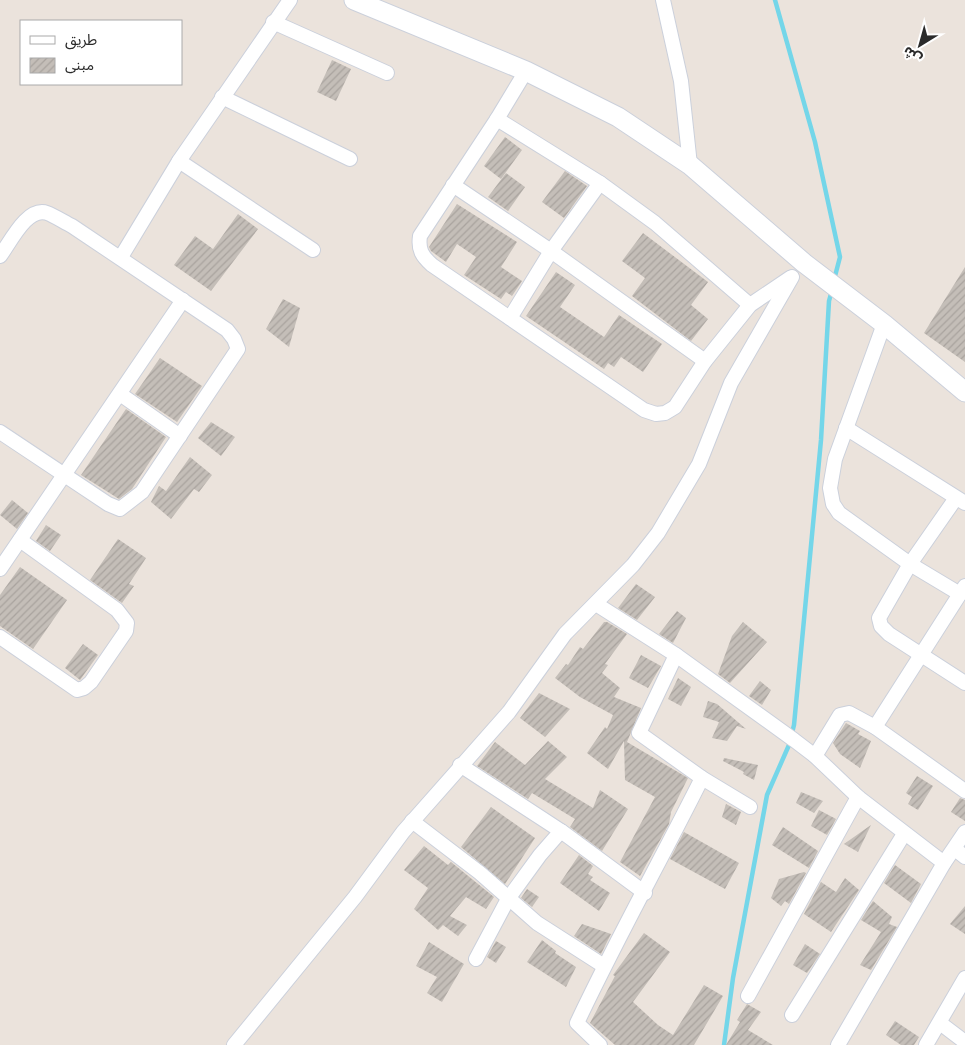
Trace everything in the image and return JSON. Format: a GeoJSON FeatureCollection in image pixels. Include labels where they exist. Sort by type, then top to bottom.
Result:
{"type":"FeatureCollection","features":[{"type":"Feature","properties":{"kind":"street"},"geometry":{"type":"LineString","coordinates":[[121,257],[179,161],[290,0]]}},
{"type":"Feature","properties":{"kind":"street"},"geometry":{"type":"LineString","coordinates":[[354,0],[526,71],[618,117],[690,166],[804,263],[884,324],[965,392]]}},
{"type":"Feature","properties":{"kind":"street"},"geometry":{"type":"LineString","coordinates":[[663,0],[681,81],[690,166]]}},
{"type":"Feature","properties":{"kind":"street"},"geometry":{"type":"LineString","coordinates":[[274,22],[387,73]]}},
{"type":"Feature","properties":{"kind":"street"},"geometry":{"type":"LineString","coordinates":[[526,71],[497,119],[420,236],[418,247],[422,256],[432,265],[644,410],[656,414],[675,407],[705,361],[750,305],[792,277]]}},
{"type":"Feature","properties":{"kind":"street"},"geometry":{"type":"LineString","coordinates":[[222,97],[350,159]]}},
{"type":"Feature","properties":{"kind":"street"},"geometry":{"type":"LineString","coordinates":[[497,119],[600,183],[655,223],[750,305]]}},
{"type":"Feature","properties":{"kind":"street"},"geometry":{"type":"LineString","coordinates":[[179,161],[313,250]]}},
{"type":"Feature","properties":{"kind":"street"},"geometry":{"type":"LineString","coordinates":[[510,318],[551,251],[600,183]]}},
{"type":"Feature","properties":{"kind":"street"},"geometry":{"type":"LineString","coordinates":[[453,185],[551,251],[705,361]]}},
{"type":"Feature","properties":{"kind":"street"},"geometry":{"type":"LineString","coordinates":[[0,256],[24,222],[34,213],[45,212],[72,226],[121,257],[227,330],[234,339],[238,349],[142,492],[120,509],[108,504],[0,432]]}},
{"type":"Feature","properties":{"kind":"street"},"geometry":{"type":"LineString","coordinates":[[234,1045],[355,897],[412,821],[497,727],[565,634],[633,565],[677,503],[700,464],[731,382],[792,277],[804,263]]}},
{"type":"Feature","properties":{"kind":"street"},"geometry":{"type":"LineString","coordinates":[[0,569],[183,300]]}},
{"type":"Feature","properties":{"kind":"street"},"geometry":{"type":"LineString","coordinates":[[875,727],[962,590],[910,564],[839,513],[833,504],[830,488],[835,458],[884,324]]}},
{"type":"Feature","properties":{"kind":"street"},"geometry":{"type":"LineString","coordinates":[[120,394],[180,436]]}},
{"type":"Feature","properties":{"kind":"street"},"geometry":{"type":"LineString","coordinates":[[846,428],[961,500],[910,564],[879,618],[881,626],[889,634],[965,683]]}},
{"type":"Feature","properties":{"kind":"street"},"geometry":{"type":"LineString","coordinates":[[0,637],[77,690],[84,688],[91,682],[126,631],[128,623],[116,610],[20,540]]}},
{"type":"Feature","properties":{"kind":"street"},"geometry":{"type":"LineString","coordinates":[[596,604],[676,655],[790,736],[815,756],[858,797],[944,864]]}},
{"type":"Feature","properties":{"kind":"street"},"geometry":{"type":"LineString","coordinates":[[676,655],[639,733],[702,778],[750,807]]}},
{"type":"Feature","properties":{"kind":"street"},"geometry":{"type":"LineString","coordinates":[[815,756],[840,715],[844,713],[855,715],[965,790]]}},
{"type":"Feature","properties":{"kind":"street"},"geometry":{"type":"LineString","coordinates":[[460,766],[561,831],[645,893]]}},
{"type":"Feature","properties":{"kind":"street"},"geometry":{"type":"LineString","coordinates":[[600,1045],[577,1023],[604,966],[645,893],[702,778]]}},
{"type":"Feature","properties":{"kind":"street"},"geometry":{"type":"LineString","coordinates":[[748,996],[858,797]]}},
{"type":"Feature","properties":{"kind":"street"},"geometry":{"type":"LineString","coordinates":[[412,821],[480,873],[537,923],[604,966]]}},
{"type":"Feature","properties":{"kind":"street"},"geometry":{"type":"LineString","coordinates":[[476,959],[508,899],[540,855],[561,831]]}},
{"type":"Feature","properties":{"kind":"street"},"geometry":{"type":"LineString","coordinates":[[838,1045],[944,864],[960,853],[965,832]]}},
{"type":"Feature","properties":{"kind":"street"},"geometry":{"type":"LineString","coordinates":[[792,1015],[904,834]]}},
{"type":"Feature","properties":{"kind":"street"},"geometry":{"type":"LineString","coordinates":[[926,1045],[965,978]]}},
{"type":"Feature","properties":{"kind":"street"},"geometry":{"type":"LineString","coordinates":[[940,1022],[965,1042]]}},
{"type":"Feature","properties":{"kind":"building"},"geometry":{"type":"Polygon","coordinates":[[[332,60],[351,69],[336,101],[317,92],[332,60]]]}},
{"type":"Feature","properties":{"kind":"building"},"geometry":{"type":"Polygon","coordinates":[[[505,137],[522,150],[501,179],[484,166],[505,137]]]}},
{"type":"Feature","properties":{"kind":"building"},"geometry":{"type":"Polygon","coordinates":[[[565,171],[587,186],[564,218],[542,202],[565,171]]]}},
{"type":"Feature","properties":{"kind":"building"},"geometry":{"type":"Polygon","coordinates":[[[506,173],[525,187],[508,211],[488,197],[506,173]]]}},
{"type":"Feature","properties":{"kind":"building"},"geometry":{"type":"Polygon","coordinates":[[[457,204],[517,242],[501,267],[522,281],[512,296],[506,292],[501,299],[464,275],[476,257],[457,244],[446,262],[431,251],[429,247],[457,204]]]}},
{"type":"Feature","properties":{"kind":"building"},"geometry":{"type":"Polygon","coordinates":[[[238,214],[258,229],[211,291],[174,265],[195,236],[213,249],[238,214]]]}},
{"type":"Feature","properties":{"kind":"building"},"geometry":{"type":"Polygon","coordinates":[[[643,233],[708,282],[691,305],[708,319],[691,341],[632,296],[645,278],[622,261],[643,233]]]}},
{"type":"Feature","properties":{"kind":"building"},"geometry":{"type":"Polygon","coordinates":[[[965,267],[965,362],[924,333],[965,267]]]}},
{"type":"Feature","properties":{"kind":"building"},"geometry":{"type":"Polygon","coordinates":[[[556,272],[575,285],[560,307],[604,337],[619,315],[662,344],[643,372],[621,357],[614,367],[608,363],[604,369],[526,316],[556,272]]]}},
{"type":"Feature","properties":{"kind":"building"},"geometry":{"type":"Polygon","coordinates":[[[283,299],[300,308],[289,347],[266,329],[283,299]]]}},
{"type":"Feature","properties":{"kind":"building"},"geometry":{"type":"Polygon","coordinates":[[[160,358],[202,386],[177,422],[135,394],[160,358]]]}},
{"type":"Feature","properties":{"kind":"building"},"geometry":{"type":"Polygon","coordinates":[[[126,409],[166,437],[132,489],[119,499],[81,475],[126,409]]]}},
{"type":"Feature","properties":{"kind":"building"},"geometry":{"type":"Polygon","coordinates":[[[211,422],[235,437],[221,456],[198,438],[211,422]]]}},
{"type":"Feature","properties":{"kind":"building"},"geometry":{"type":"Polygon","coordinates":[[[190,457],[212,475],[199,492],[194,489],[171,519],[151,502],[159,486],[166,491],[190,457]]]}},
{"type":"Feature","properties":{"kind":"building"},"geometry":{"type":"Polygon","coordinates":[[[12,500],[28,513],[17,529],[0,515],[12,500]]]}},
{"type":"Feature","properties":{"kind":"building"},"geometry":{"type":"Polygon","coordinates":[[[46,525],[61,535],[50,551],[36,541],[46,525]]]}},
{"type":"Feature","properties":{"kind":"building"},"geometry":{"type":"Polygon","coordinates":[[[118,539],[146,558],[129,584],[134,586],[122,603],[90,580],[118,539]]]}},
{"type":"Feature","properties":{"kind":"building"},"geometry":{"type":"Polygon","coordinates":[[[20,567],[67,600],[33,649],[0,626],[0,595],[20,567]]]}},
{"type":"Feature","properties":{"kind":"building"},"geometry":{"type":"Polygon","coordinates":[[[636,584],[655,597],[637,620],[618,608],[636,584]]]}},
{"type":"Feature","properties":{"kind":"building"},"geometry":{"type":"Polygon","coordinates":[[[677,611],[686,618],[673,643],[659,634],[677,611]]]}},
{"type":"Feature","properties":{"kind":"building"},"geometry":{"type":"Polygon","coordinates":[[[604,622],[627,634],[605,664],[608,665],[602,673],[620,688],[614,697],[641,708],[627,742],[688,778],[671,812],[669,824],[640,876],[620,862],[655,797],[625,780],[624,741],[608,769],[587,753],[605,727],[607,729],[613,715],[580,697],[555,678],[566,664],[568,665],[580,647],[583,649],[604,622]]]}},
{"type":"Feature","properties":{"kind":"building"},"geometry":{"type":"Polygon","coordinates":[[[743,622],[767,642],[730,683],[718,674],[732,636],[743,622]]]}},
{"type":"Feature","properties":{"kind":"building"},"geometry":{"type":"Polygon","coordinates":[[[83,644],[98,655],[80,680],[65,668],[83,644]]]}},
{"type":"Feature","properties":{"kind":"building"},"geometry":{"type":"Polygon","coordinates":[[[641,655],[661,666],[648,688],[629,678],[641,655]]]}},
{"type":"Feature","properties":{"kind":"building"},"geometry":{"type":"Polygon","coordinates":[[[678,678],[691,687],[681,706],[668,699],[678,678]]]}},
{"type":"Feature","properties":{"kind":"building"},"geometry":{"type":"Polygon","coordinates":[[[760,681],[771,690],[762,705],[749,696],[760,681]]]}},
{"type":"Feature","properties":{"kind":"building"},"geometry":{"type":"Polygon","coordinates":[[[539,693],[570,709],[545,737],[520,718],[539,693]]]}},
{"type":"Feature","properties":{"kind":"building"},"geometry":{"type":"Polygon","coordinates":[[[708,701],[717,704],[746,729],[737,726],[727,741],[712,738],[719,722],[703,717],[708,701]]]}},
{"type":"Feature","properties":{"kind":"building"},"geometry":{"type":"Polygon","coordinates":[[[846,723],[860,731],[858,734],[871,741],[860,768],[840,754],[833,743],[846,723]]]}},
{"type":"Feature","properties":{"kind":"building"},"geometry":{"type":"Polygon","coordinates":[[[548,741],[567,757],[545,779],[593,808],[600,790],[628,809],[602,851],[570,827],[575,819],[532,793],[528,799],[477,766],[495,742],[525,765],[548,741]]]}},
{"type":"Feature","properties":{"kind":"building"},"geometry":{"type":"Polygon","coordinates":[[[724,758],[758,765],[754,780],[743,774],[744,772],[723,761],[724,758]]]}},
{"type":"Feature","properties":{"kind":"building"},"geometry":{"type":"Polygon","coordinates":[[[917,776],[933,786],[918,810],[908,804],[912,797],[906,793],[917,776]]]}},
{"type":"Feature","properties":{"kind":"building"},"geometry":{"type":"Polygon","coordinates":[[[801,792],[823,801],[814,813],[796,803],[801,792]]]}},
{"type":"Feature","properties":{"kind":"building"},"geometry":{"type":"Polygon","coordinates":[[[960,798],[965,800],[965,821],[951,812],[960,798]]]}},
{"type":"Feature","properties":{"kind":"building"},"geometry":{"type":"Polygon","coordinates":[[[726,804],[741,812],[736,825],[722,817],[726,804]]]}},
{"type":"Feature","properties":{"kind":"building"},"geometry":{"type":"Polygon","coordinates":[[[491,807],[535,838],[505,884],[461,847],[491,807]]]}},
{"type":"Feature","properties":{"kind":"building"},"geometry":{"type":"Polygon","coordinates":[[[819,810],[836,819],[827,835],[811,826],[819,810]]]}},
{"type":"Feature","properties":{"kind":"building"},"geometry":{"type":"Polygon","coordinates":[[[871,825],[858,852],[844,844],[871,825]]]}},
{"type":"Feature","properties":{"kind":"building"},"geometry":{"type":"Polygon","coordinates":[[[783,827],[818,851],[809,868],[772,845],[783,827]]]}},
{"type":"Feature","properties":{"kind":"building"},"geometry":{"type":"Polygon","coordinates":[[[684,832],[739,863],[725,889],[670,859],[684,832]]]}},
{"type":"Feature","properties":{"kind":"building"},"geometry":{"type":"Polygon","coordinates":[[[424,846],[448,865],[451,862],[494,897],[486,909],[466,897],[450,916],[467,925],[458,936],[443,925],[438,930],[414,909],[428,888],[404,870],[424,846]]]}},
{"type":"Feature","properties":{"kind":"building"},"geometry":{"type":"Polygon","coordinates":[[[579,855],[593,866],[588,874],[593,877],[590,880],[610,893],[599,911],[560,883],[579,855]]]}},
{"type":"Feature","properties":{"kind":"building"},"geometry":{"type":"Polygon","coordinates":[[[895,865],[921,884],[911,903],[884,883],[895,865]]]}},
{"type":"Feature","properties":{"kind":"building"},"geometry":{"type":"Polygon","coordinates":[[[806,873],[789,904],[785,901],[781,906],[771,898],[779,879],[806,873]]]}},
{"type":"Feature","properties":{"kind":"building"},"geometry":{"type":"Polygon","coordinates":[[[845,878],[859,890],[831,932],[804,914],[821,882],[836,892],[845,878]]]}},
{"type":"Feature","properties":{"kind":"building"},"geometry":{"type":"Polygon","coordinates":[[[527,889],[539,897],[532,907],[521,898],[527,889]]]}},
{"type":"Feature","properties":{"kind":"building"},"geometry":{"type":"Polygon","coordinates":[[[873,901],[892,917],[889,924],[897,927],[871,970],[860,965],[881,932],[861,920],[873,901]]]}},
{"type":"Feature","properties":{"kind":"building"},"geometry":{"type":"Polygon","coordinates":[[[965,906],[965,934],[950,924],[965,906]]]}},
{"type":"Feature","properties":{"kind":"building"},"geometry":{"type":"Polygon","coordinates":[[[582,924],[611,934],[601,954],[574,936],[582,924]]]}},
{"type":"Feature","properties":{"kind":"building"},"geometry":{"type":"Polygon","coordinates":[[[644,933],[670,952],[633,1002],[658,1025],[673,1035],[704,985],[723,996],[694,1045],[615,1045],[590,1023],[615,976],[613,975],[644,933]]]}},
{"type":"Feature","properties":{"kind":"building"},"geometry":{"type":"Polygon","coordinates":[[[542,940],[556,951],[555,953],[576,967],[566,987],[527,962],[542,940]]]}},
{"type":"Feature","properties":{"kind":"building"},"geometry":{"type":"Polygon","coordinates":[[[496,941],[506,947],[496,963],[487,957],[496,941]]]}},
{"type":"Feature","properties":{"kind":"building"},"geometry":{"type":"Polygon","coordinates":[[[429,942],[464,964],[442,1002],[427,993],[437,977],[416,966],[429,942]]]}},
{"type":"Feature","properties":{"kind":"building"},"geometry":{"type":"Polygon","coordinates":[[[805,944],[820,954],[807,973],[793,965],[805,944]]]}},
{"type":"Feature","properties":{"kind":"building"},"geometry":{"type":"Polygon","coordinates":[[[747,1004],[761,1012],[748,1030],[773,1045],[726,1045],[740,1022],[737,1020],[747,1004]]]}},
{"type":"Feature","properties":{"kind":"building"},"geometry":{"type":"Polygon","coordinates":[[[895,1021],[919,1037],[914,1045],[901,1045],[886,1035],[895,1021]]]}},
{"type":"Feature","properties":{"kind":"waterway"},"geometry":{"type":"LineString","coordinates":[[775,0],[815,142],[840,257],[834,280]]}},
{"type":"Feature","properties":{"kind":"waterway"},"geometry":{"type":"LineString","coordinates":[[724,1045],[733,978],[767,795],[789,745],[794,725],[821,440],[829,301],[832,290]]}}]}
